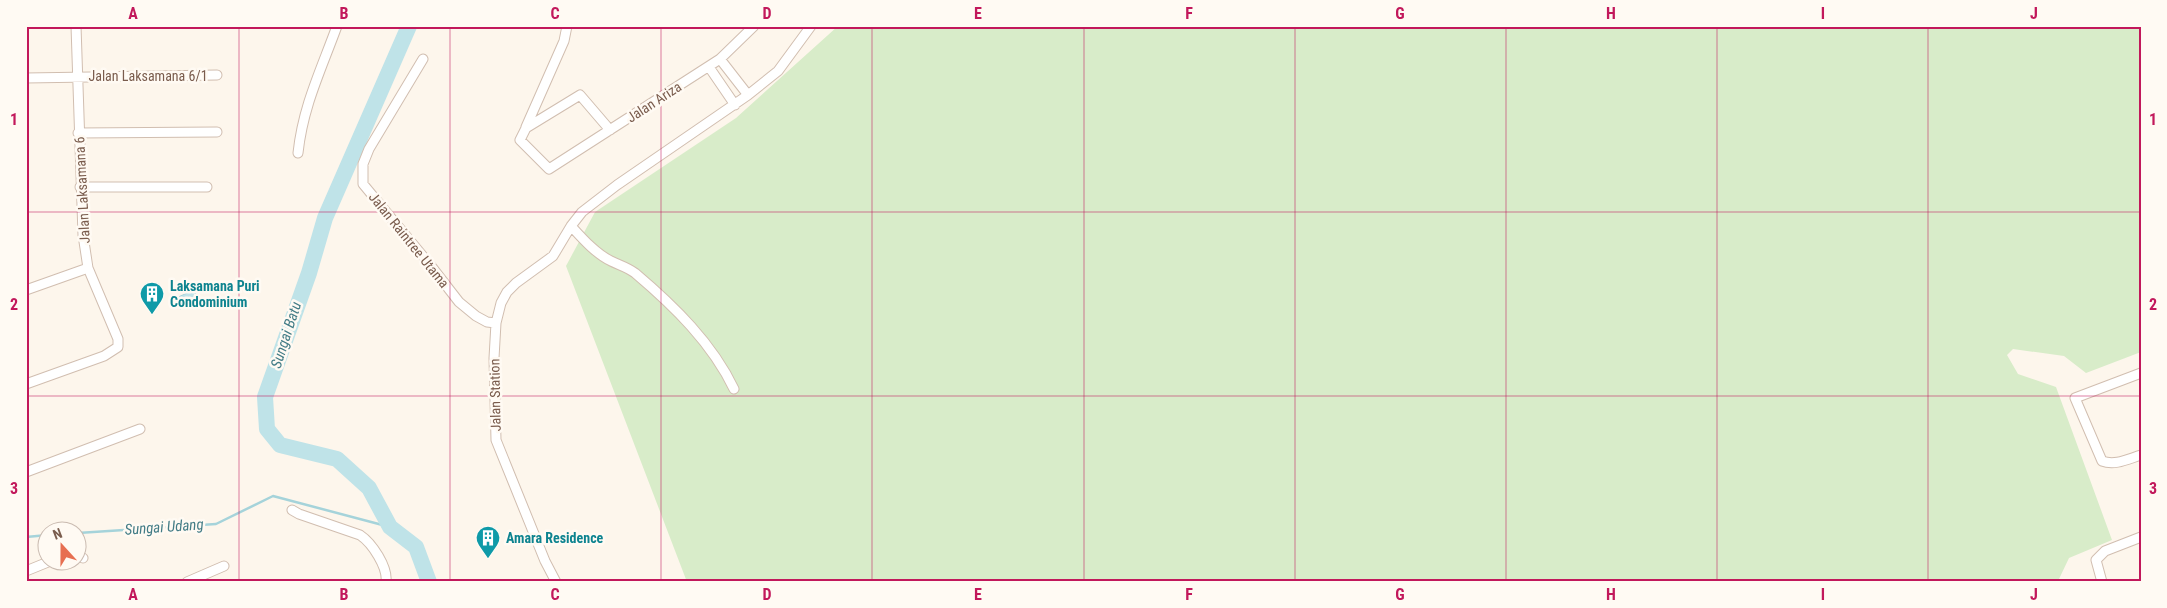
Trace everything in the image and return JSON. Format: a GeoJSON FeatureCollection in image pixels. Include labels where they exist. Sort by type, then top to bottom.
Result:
{"type":"FeatureCollection","features":[{"type":"Feature","properties":{"kind":"street","name":"Jalan Laksamana 6"},"geometry":{"type":"LineString","coordinates":[[26,384],[104,356],[118,347],[118,339],[88,268],[83,235],[78,134],[76,26]]}},
{"type":"Feature","properties":{"kind":"street"},"geometry":{"type":"LineString","coordinates":[[298,153],[300,133],[315,81],[337,26]]}},
{"type":"Feature","properties":{"kind":"street"},"geometry":{"type":"LineString","coordinates":[[526,128],[564,41],[567,26]]}},
{"type":"Feature","properties":{"kind":"street","name":"Jalan Ariza"},"geometry":{"type":"LineString","coordinates":[[526,128],[520,140],[549,170],[720,59],[754,26]]}},
{"type":"Feature","properties":{"kind":"street"},"geometry":{"type":"LineString","coordinates":[[720,59],[748,96],[778,71],[811,26]]}},
{"type":"Feature","properties":{"kind":"street","name":"Jalan Raintree Utama"},"geometry":{"type":"LineString","coordinates":[[423,59],[369,149],[363,164],[363,184],[431,266],[458,302],[476,316],[487,322],[496,323]]}},
{"type":"Feature","properties":{"kind":"street"},"geometry":{"type":"LineString","coordinates":[[708,67],[735,105]]}},
{"type":"Feature","properties":{"kind":"street","name":"Jalan Laksamana 6/1"},"geometry":{"type":"LineString","coordinates":[[26,78],[217,75]]}},
{"type":"Feature","properties":{"kind":"street"},"geometry":{"type":"LineString","coordinates":[[526,128],[580,94],[610,130]]}},
{"type":"Feature","properties":{"kind":"street","name":"Jalan Station"},"geometry":{"type":"LineString","coordinates":[[556,582],[496,440],[494,367],[496,323],[501,303],[507,292],[553,256],[582,212],[617,185],[748,96]]}},
{"type":"Feature","properties":{"kind":"street"},"geometry":{"type":"LineString","coordinates":[[78,134],[217,132]]}},
{"type":"Feature","properties":{"kind":"street"},"geometry":{"type":"LineString","coordinates":[[80,187],[207,187]]}},
{"type":"Feature","properties":{"kind":"street"},"geometry":{"type":"LineString","coordinates":[[571,226],[610,260],[634,272],[686,321],[706,342],[721,363],[734,389]]}},
{"type":"Feature","properties":{"kind":"street"},"geometry":{"type":"LineString","coordinates":[[26,290],[88,268]]}},
{"type":"Feature","properties":{"kind":"street"},"geometry":{"type":"LineString","coordinates":[[2141,373],[2075,398],[2102,461],[2108,464],[2116,463],[2141,455]]}},
{"type":"Feature","properties":{"kind":"street"},"geometry":{"type":"LineString","coordinates":[[26,472],[140,429]]}},
{"type":"Feature","properties":{"kind":"street"},"geometry":{"type":"LineString","coordinates":[[292,510],[360,535],[367,540],[383,566],[386,573],[386,582]]}},
{"type":"Feature","properties":{"kind":"street"},"geometry":{"type":"LineString","coordinates":[[2102,582],[2096,560],[2104,551],[2141,537]]}},
{"type":"Feature","properties":{"kind":"street"},"geometry":{"type":"LineString","coordinates":[[26,571],[38,566]]}},
{"type":"Feature","properties":{"kind":"street"},"geometry":{"type":"LineString","coordinates":[[187,582],[224,566]]}},
{"type":"Feature","properties":{"kind":"green space"},"geometry":{"type":"Polygon","coordinates":[[[838,26],[2141,26],[2141,352],[2086,373],[2064,356],[2013,349],[2007,355],[2018,374],[2056,387],[2112,540],[2069,558],[2059,579],[2060,582],[687,582],[566,266],[595,212],[736,118],[838,26]]]}},
{"type":"Feature","properties":{"kind":"water"},"geometry":{"type":"Polygon","coordinates":[[[194,290],[199,301],[180,309],[176,298],[194,290]]]}},
{"type":"Feature","properties":{"kind":"waterway","name":"Sungai Batu"},"geometry":{"type":"LineString","coordinates":[[409,26],[325,218],[309,273],[265,397],[267,429],[280,445],[337,459],[369,488],[390,527],[416,547],[429,582]]}},
{"type":"Feature","properties":{"kind":"waterway","name":"Sungai Udang"},"geometry":{"type":"LineString","coordinates":[[88,532],[216,524],[273,496],[390,527]]}},
{"type":"Feature","properties":{"kind":"waterway","name":"Sungai Udang"},"geometry":{"type":"LineString","coordinates":[[26,537],[38,536]]}},
{"type":"Feature","properties":{"kind":"place","name":"Laksamana Puri Condominium"},"geometry":{"type":"Point","coordinates":[152,315]}},
{"type":"Feature","properties":{"kind":"place","name":"Amara Residence"},"geometry":{"type":"Point","coordinates":[488,559]}}]}
